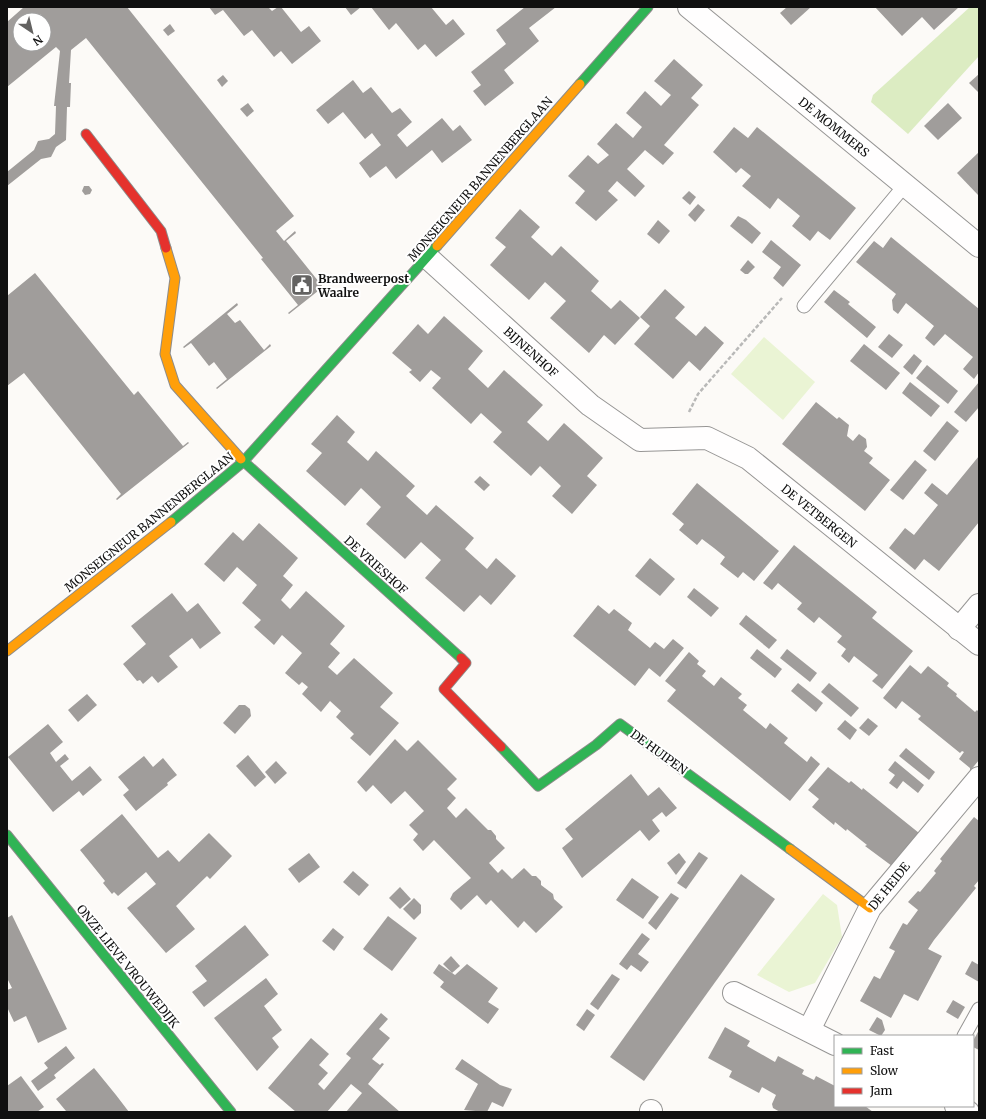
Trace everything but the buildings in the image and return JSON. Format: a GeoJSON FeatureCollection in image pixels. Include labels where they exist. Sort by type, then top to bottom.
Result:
{"type":"FeatureCollection","features":[{"type":"Feature","properties":{"kind":"street","name":"MONSEIGNEUR BANNENBERGLAAN"},"geometry":{"type":"LineString","coordinates":[[7,651],[204,496],[243,462],[648,7]]}},
{"type":"Feature","properties":{"kind":"street","name":"DE MOMMERS"},"geometry":{"type":"LineString","coordinates":[[689,7],[979,246]]}},
{"type":"Feature","properties":{"kind":"street"},"geometry":{"type":"LineString","coordinates":[[86,134],[161,231],[175,278],[165,354],[175,384],[243,462]]}},
{"type":"Feature","properties":{"kind":"street","name":"BIJNENHOF"},"geometry":{"type":"LineString","coordinates":[[427,257],[590,405],[640,440]]}},
{"type":"Feature","properties":{"kind":"street","name":"DE VETBERGEN"},"geometry":{"type":"LineString","coordinates":[[640,440],[707,438],[748,458],[979,644]]}},
{"type":"Feature","properties":{"kind":"street","name":"DE VRIESHOF"},"geometry":{"type":"LineString","coordinates":[[243,462],[466,663],[444,690]]}},
{"type":"Feature","properties":{"kind":"street"},"geometry":{"type":"LineString","coordinates":[[960,629],[979,605]]}},
{"type":"Feature","properties":{"kind":"street","name":"DE HUIPEN"},"geometry":{"type":"LineString","coordinates":[[444,690],[538,786],[596,745],[620,724],[870,908]]}},
{"type":"Feature","properties":{"kind":"street","name":"DE HEIDE"},"geometry":{"type":"LineString","coordinates":[[809,1030],[870,908],[979,778]]}},
{"type":"Feature","properties":{"kind":"street","name":"ONZE LIEVE VROUWEDIJK"},"geometry":{"type":"LineString","coordinates":[[7,835],[231,1112]]}},
{"type":"Feature","properties":{"kind":"street"},"geometry":{"type":"LineString","coordinates":[[734,993],[834,1043]]}},
{"type":"Feature","properties":{"kind":"street"},"geometry":{"type":"LineString","coordinates":[[958,1107],[968,1112]]}},
{"type":"Feature","properties":{"kind":"lane"},"geometry":{"type":"LineString","coordinates":[[804,306],[905,186]]}},
{"type":"Feature","properties":{"kind":"lane"},"geometry":{"type":"LineString","coordinates":[[965,1035],[979,1009]]}},
{"type":"Feature","properties":{"kind":"path"},"geometry":{"type":"LineString","coordinates":[[675,439],[698,394],[786,293],[804,306]]}},
{"type":"Feature","properties":{"kind":"green space"},"geometry":{"type":"Polygon","coordinates":[[[970,7],[979,7],[979,56],[908,134],[871,102],[873,95],[970,7]]]}},
{"type":"Feature","properties":{"kind":"green space"},"geometry":{"type":"Polygon","coordinates":[[[764,337],[815,382],[783,420],[731,374],[764,337]]]}},
{"type":"Feature","properties":{"kind":"green space"},"geometry":{"type":"Polygon","coordinates":[[[823,894],[837,905],[842,937],[815,983],[789,992],[757,975],[823,894]]]}},
{"type":"Feature","properties":{"kind":"traffic: fast"},"geometry":{"type":"LineString","coordinates":[[580,84],[648,7]]}},
{"type":"Feature","properties":{"kind":"traffic: fast"},"geometry":{"type":"LineString","coordinates":[[171,522],[243,462],[437,246]]}},
{"type":"Feature","properties":{"kind":"traffic: fast"},"geometry":{"type":"LineString","coordinates":[[241,459],[461,658]]}},
{"type":"Feature","properties":{"kind":"traffic: fast"},"geometry":{"type":"LineString","coordinates":[[501,747],[538,786],[596,745],[620,724],[790,849]]}},
{"type":"Feature","properties":{"kind":"traffic: fast"},"geometry":{"type":"LineString","coordinates":[[7,835],[231,1112]]}},
{"type":"Feature","properties":{"kind":"traffic: slow"},"geometry":{"type":"LineString","coordinates":[[437,246],[580,84]]}},
{"type":"Feature","properties":{"kind":"traffic: slow"},"geometry":{"type":"LineString","coordinates":[[166,248],[175,278],[165,354],[175,385],[241,459]]}},
{"type":"Feature","properties":{"kind":"traffic: slow"},"geometry":{"type":"LineString","coordinates":[[7,651],[171,522]]}},
{"type":"Feature","properties":{"kind":"traffic: slow"},"geometry":{"type":"LineString","coordinates":[[790,849],[870,908]]}},
{"type":"Feature","properties":{"kind":"traffic: jam"},"geometry":{"type":"LineString","coordinates":[[86,134],[161,231],[166,248]]}},
{"type":"Feature","properties":{"kind":"traffic: jam"},"geometry":{"type":"LineString","coordinates":[[461,658],[466,663],[444,689],[501,747]]}},
{"type":"Feature","properties":{"kind":"place","name":"Brandweerpost Waalre"},"geometry":{"type":"Point","coordinates":[302,285]}}]}
